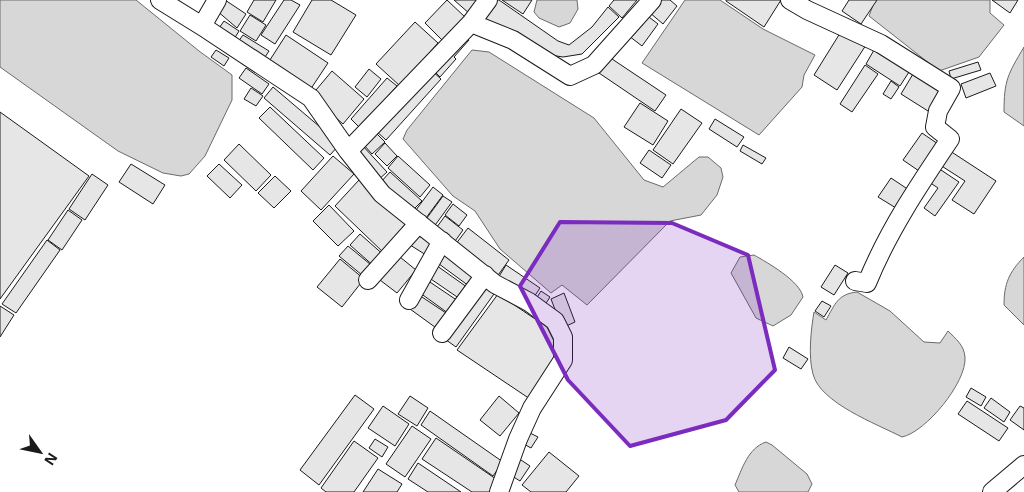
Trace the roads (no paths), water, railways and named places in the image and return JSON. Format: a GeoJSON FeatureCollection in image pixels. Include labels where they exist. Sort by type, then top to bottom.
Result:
{"type":"FeatureCollection","features":[{"type":"Feature","properties":{"kind":"street"},"geometry":{"type":"LineString","coordinates":[[160,0],[311,98],[348,151],[382,194],[484,275],[529,302],[555,321],[563,337],[564,360],[532,408],[518,439],[499,492]]}},
{"type":"Feature","properties":{"kind":"street"},"geometry":{"type":"LineString","coordinates":[[202,26],[217,0]]}},
{"type":"Feature","properties":{"kind":"street"},"geometry":{"type":"LineString","coordinates":[[348,151],[471,23],[488,0]]}},
{"type":"Feature","properties":{"kind":"street"},"geometry":{"type":"LineString","coordinates":[[471,23],[513,40],[570,76],[594,65],[652,0]]}},
{"type":"Feature","properties":{"kind":"street"},"geometry":{"type":"LineString","coordinates":[[790,0],[807,10],[881,44],[951,88],[938,111],[935,128],[950,139],[904,208],[876,261],[867,283],[855,281]]}},
{"type":"Feature","properties":{"kind":"street"},"geometry":{"type":"LineString","coordinates":[[368,280],[419,223]]}},
{"type":"Feature","properties":{"kind":"street"},"geometry":{"type":"LineString","coordinates":[[409,300],[442,242]]}},
{"type":"Feature","properties":{"kind":"street"},"geometry":{"type":"LineString","coordinates":[[442,333],[484,275]]}},
{"type":"Feature","properties":{"kind":"street"},"geometry":{"type":"LineString","coordinates":[[992,492],[1024,465]]}}]}
